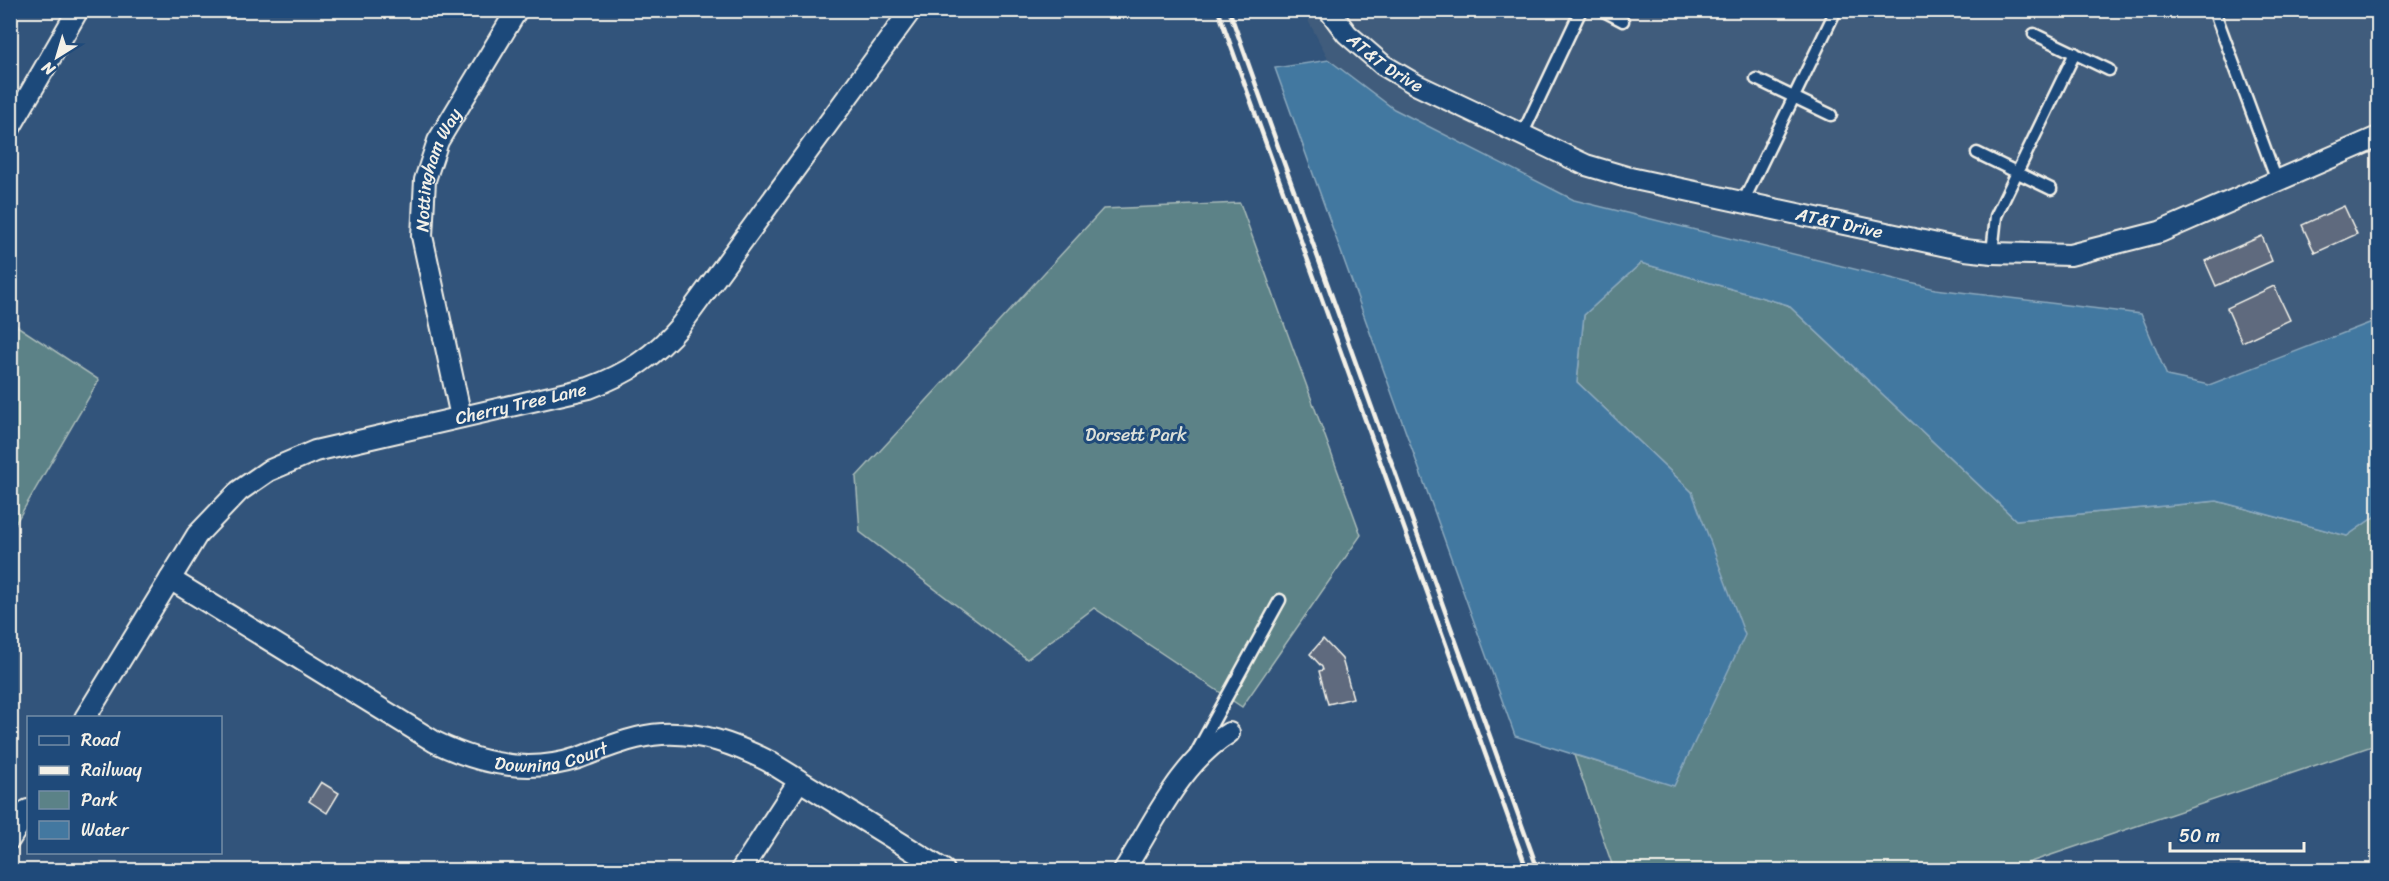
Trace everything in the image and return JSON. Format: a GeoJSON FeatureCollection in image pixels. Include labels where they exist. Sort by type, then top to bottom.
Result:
{"type":"FeatureCollection","features":[{"type":"Feature","properties":{"kind":"street"},"geometry":{"type":"LineString","coordinates":[[10,128],[78,10]]}},
{"type":"Feature","properties":{"kind":"street","name":"Nottingham Way"},"geometry":{"type":"LineString","coordinates":[[461,417],[425,255],[422,198],[425,180],[438,141],[517,10]]}},
{"type":"Feature","properties":{"kind":"street","name":"Cherry Tree Lane"},"geometry":{"type":"LineString","coordinates":[[86,716],[197,535],[215,513],[238,491],[268,471],[315,451],[589,388],[629,371],[667,341],[911,10]]}},
{"type":"Feature","properties":{"kind":"street","name":"AT&T Drive"},"geometry":{"type":"LineString","coordinates":[[1329,10],[1347,34],[1383,65],[1417,85],[1586,165],[1619,175],[1743,202],[1992,253],[2070,255],[2160,232],[2379,137]]}},
{"type":"Feature","properties":{"kind":"street","name":"Downing Court"},"geometry":{"type":"LineString","coordinates":[[170,579],[435,742],[467,756],[504,765],[545,765],[577,758],[637,738],[684,734],[712,738],[742,748],[944,870]]}},
{"type":"Feature","properties":{"kind":"street"},"geometry":{"type":"LineString","coordinates":[[1124,870],[1185,772],[1198,756],[1229,733]]}},
{"type":"Feature","properties":{"kind":"street"},"geometry":{"type":"LineString","coordinates":[[741,870],[800,781]]}},
{"type":"Feature","properties":{"kind":"street"},"geometry":{"type":"LineString","coordinates":[[10,839],[27,812]]}},
{"type":"Feature","properties":{"kind":"lane"},"geometry":{"type":"LineString","coordinates":[[1522,135],[1581,10]]}},
{"type":"Feature","properties":{"kind":"lane"},"geometry":{"type":"LineString","coordinates":[[1602,10],[1623,21]]}},
{"type":"Feature","properties":{"kind":"lane"},"geometry":{"type":"LineString","coordinates":[[1743,202],[1836,10]]}},
{"type":"Feature","properties":{"kind":"lane"},"geometry":{"type":"LineString","coordinates":[[2214,10],[2277,181]]}},
{"type":"Feature","properties":{"kind":"lane"},"geometry":{"type":"LineString","coordinates":[[2034,34],[2109,70]]}},
{"type":"Feature","properties":{"kind":"lane"},"geometry":{"type":"LineString","coordinates":[[1992,253],[1996,216],[2075,53]]}},
{"type":"Feature","properties":{"kind":"lane"},"geometry":{"type":"LineString","coordinates":[[1756,79],[1831,115]]}},
{"type":"Feature","properties":{"kind":"lane"},"geometry":{"type":"LineString","coordinates":[[1977,153],[2051,189]]}},
{"type":"Feature","properties":{"kind":"lane"},"geometry":{"type":"LineString","coordinates":[[1185,772],[1280,600]]}},
{"type":"Feature","properties":{"kind":"shaded area"},"geometry":{"type":"Polygon","coordinates":[[[1303,11],[2378,11],[2378,317],[2372,322],[2209,385],[2167,376],[2141,314],[1935,289],[1574,200],[1394,109],[1329,60],[1303,11]]]}},
{"type":"Feature","properties":{"kind":"green space","name":"Dorsett Park"},"geometry":{"type":"Polygon","coordinates":[[[1240,203],[1361,535],[1242,707],[1094,608],[1027,659],[860,532],[856,477],[1103,209],[1240,203]]]}},
{"type":"Feature","properties":{"kind":"green space"},"geometry":{"type":"Polygon","coordinates":[[[1641,263],[1788,305],[2016,520],[2217,501],[2347,536],[2378,514],[2378,744],[2007,870],[1614,870],[1574,755],[1674,785],[1692,492],[1577,382],[1584,315],[1641,263]]]}},
{"type":"Feature","properties":{"kind":"green space"},"geometry":{"type":"Polygon","coordinates":[[[11,322],[99,380],[11,531],[11,322]]]}},
{"type":"Feature","properties":{"kind":"water"},"geometry":{"type":"Polygon","coordinates":[[[1329,60],[1394,109],[1574,200],[1935,289],[2141,314],[2167,376],[2209,385],[2372,322],[2378,317],[2378,514],[2347,536],[2217,501],[2016,520],[1788,305],[1641,263],[1584,315],[1577,382],[1692,492],[1745,635],[1674,786],[1515,736],[1275,68],[1329,60]]]}},
{"type":"Feature","properties":{"kind":"building"},"geometry":{"type":"Polygon","coordinates":[[[2344,206],[2357,234],[2315,253],[2302,225],[2344,206]]]}},
{"type":"Feature","properties":{"kind":"building"},"geometry":{"type":"Polygon","coordinates":[[[2262,236],[2272,261],[2216,286],[2205,261],[2262,236]]]}},
{"type":"Feature","properties":{"kind":"building"},"geometry":{"type":"Polygon","coordinates":[[[2274,286],[2290,320],[2242,342],[2227,308],[2274,286]]]}},
{"type":"Feature","properties":{"kind":"building"},"geometry":{"type":"Polygon","coordinates":[[[1323,639],[1342,659],[1353,698],[1328,704],[1319,671],[1323,670],[1322,667],[1310,654],[1323,639]]]}},
{"type":"Feature","properties":{"kind":"building"},"geometry":{"type":"Polygon","coordinates":[[[321,782],[339,793],[327,813],[309,801],[321,782]]]}},
{"type":"Feature","properties":{"kind":"railway"},"geometry":{"type":"LineString","coordinates":[[1218,10],[1527,870]]}},
{"type":"Feature","properties":{"kind":"railway"},"geometry":{"type":"LineString","coordinates":[[1229,10],[1538,870]]}}]}
